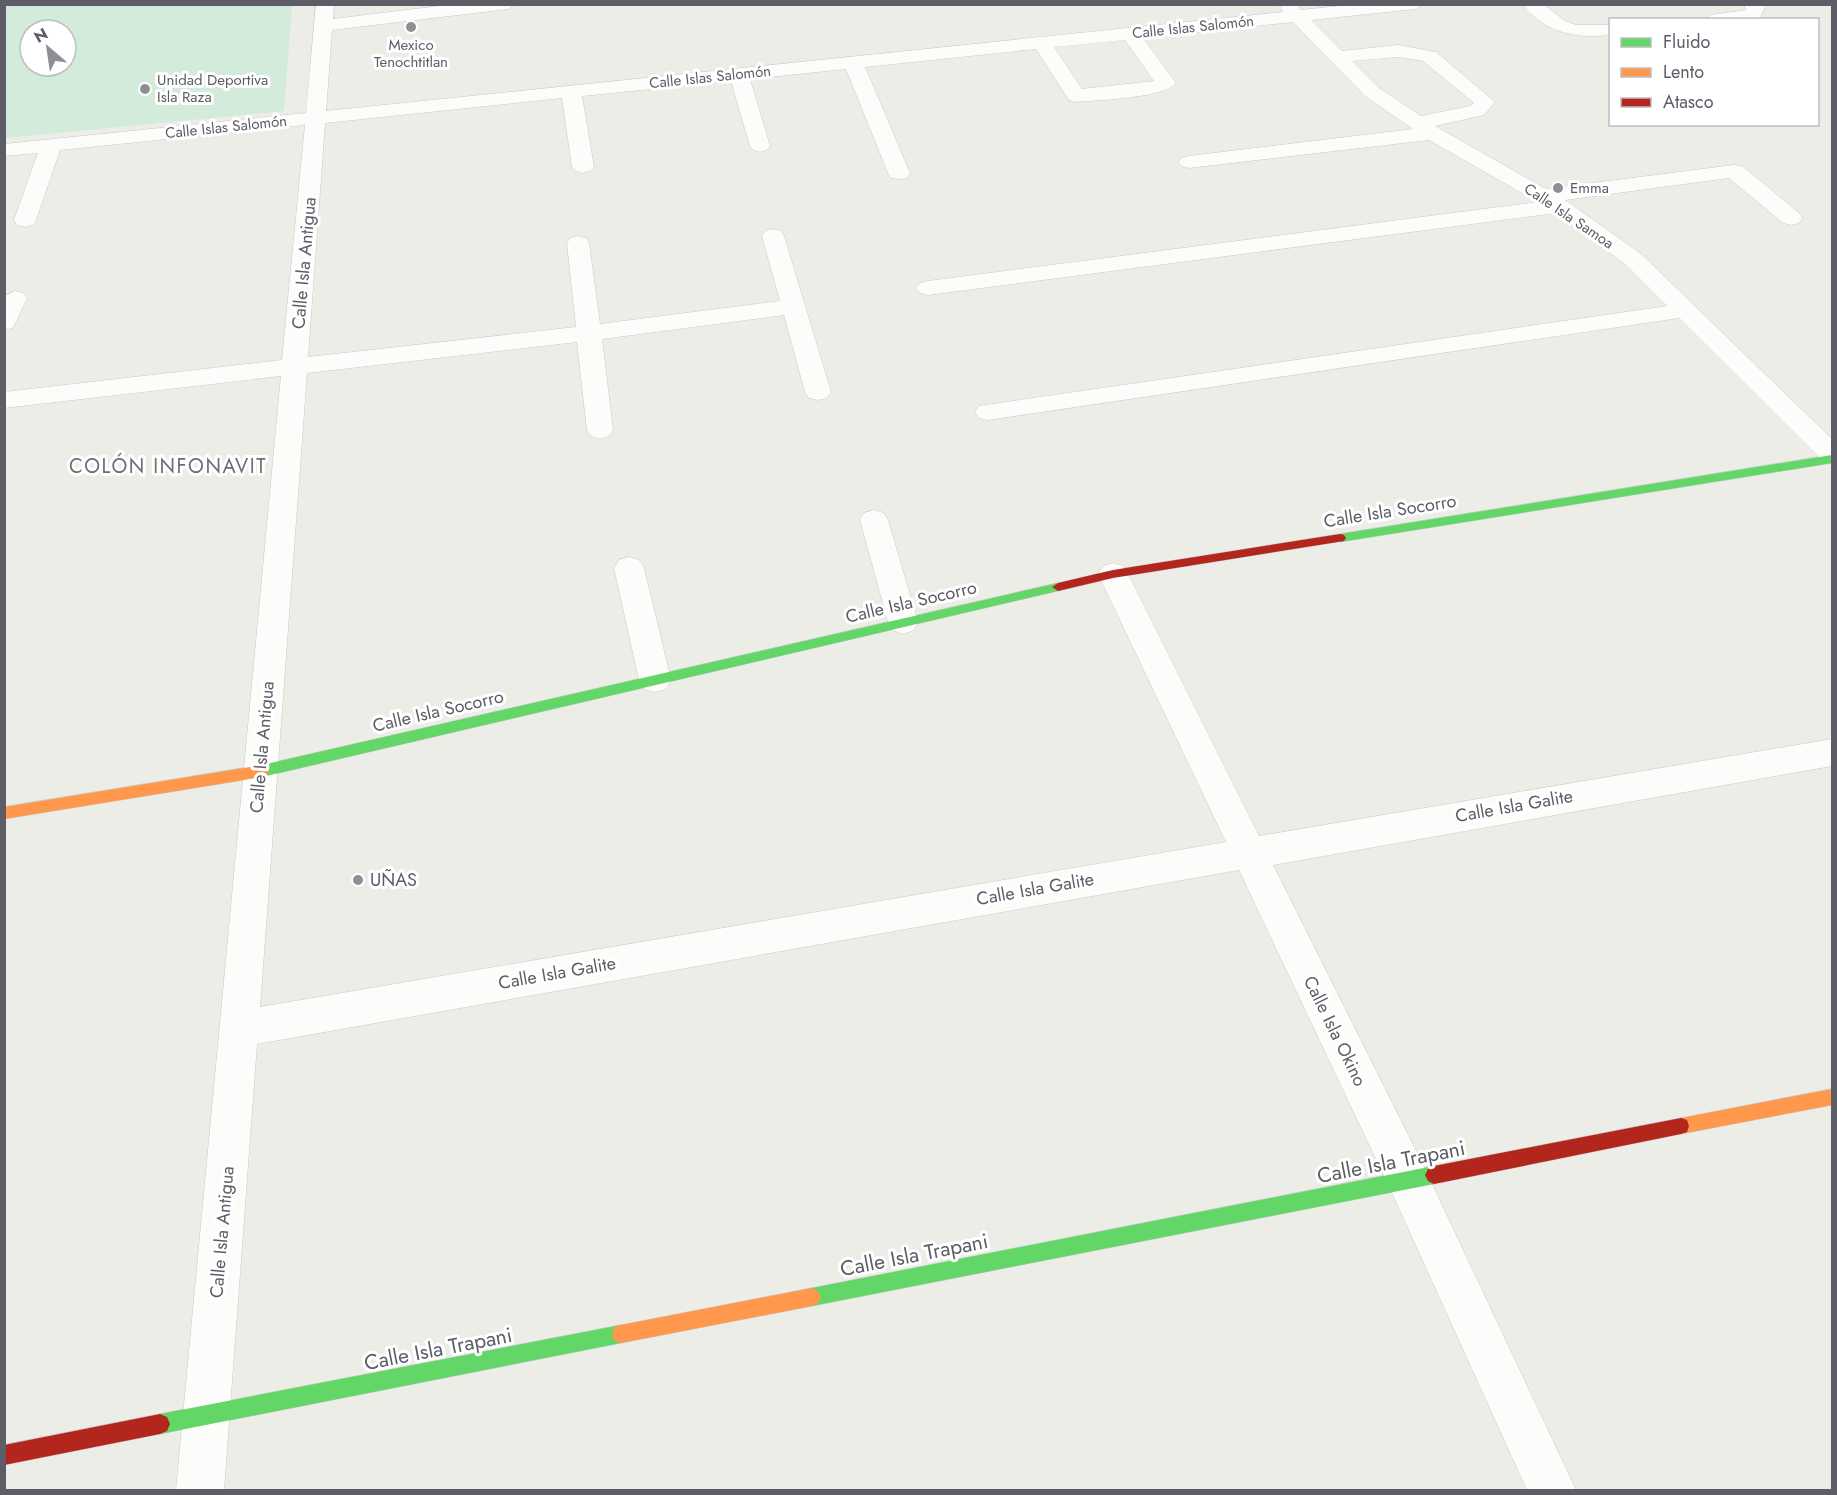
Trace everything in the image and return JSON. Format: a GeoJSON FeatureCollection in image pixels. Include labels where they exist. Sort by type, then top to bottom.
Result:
{"type":"FeatureCollection","features":[{"type":"Feature","properties":{"kind":"street"},"geometry":{"type":"LineString","coordinates":[[324,15],[508,4]]}},
{"type":"Feature","properties":{"kind":"street","name":"Calle Islas Salomón"},"geometry":{"type":"LineString","coordinates":[[4,150],[1042,43],[1292,10],[1415,4]]}},
{"type":"Feature","properties":{"kind":"street"},"geometry":{"type":"LineString","coordinates":[[1531,4],[1558,27],[1585,33],[1609,30]]}},
{"type":"Feature","properties":{"kind":"street"},"geometry":{"type":"LineString","coordinates":[[1728,18],[1753,15],[1756,7],[1753,4]]}},
{"type":"Feature","properties":{"kind":"street","name":"Calle Isla Samoa"},"geometry":{"type":"LineString","coordinates":[[1292,10],[1372,92],[1425,128],[1551,201],[1633,259],[1833,457]]}},
{"type":"Feature","properties":{"kind":"street","name":"Calle Isla Antigua"},"geometry":{"type":"LineString","coordinates":[[200,1491],[324,15]]}},
{"type":"Feature","properties":{"kind":"street"},"geometry":{"type":"LineString","coordinates":[[1042,43],[1076,96],[1155,87],[1166,83],[1130,33]]}},
{"type":"Feature","properties":{"kind":"street"},"geometry":{"type":"LineString","coordinates":[[1189,162],[1425,128],[1477,111],[1485,102],[1429,56],[1398,51],[1338,57]]}},
{"type":"Feature","properties":{"kind":"street"},"geometry":{"type":"LineString","coordinates":[[853,62],[899,173]]}},
{"type":"Feature","properties":{"kind":"street"},"geometry":{"type":"LineString","coordinates":[[739,74],[760,146]]}},
{"type":"Feature","properties":{"kind":"street"},"geometry":{"type":"LineString","coordinates":[[571,91],[583,167]]}},
{"type":"Feature","properties":{"kind":"street"},"geometry":{"type":"LineString","coordinates":[[25,220],[51,145]]}},
{"type":"Feature","properties":{"kind":"street"},"geometry":{"type":"LineString","coordinates":[[928,288],[1551,201],[1734,171],[1791,218]]}},
{"type":"Feature","properties":{"kind":"street"},"geometry":{"type":"LineString","coordinates":[[773,236],[818,392]]}},
{"type":"Feature","properties":{"kind":"street"},"geometry":{"type":"LineString","coordinates":[[578,243],[600,430]]}},
{"type":"Feature","properties":{"kind":"street"},"geometry":{"type":"LineString","coordinates":[[4,323],[15,298]]}},
{"type":"Feature","properties":{"kind":"street"},"geometry":{"type":"LineString","coordinates":[[4,400],[588,333],[794,306]]}},
{"type":"Feature","properties":{"kind":"street"},"geometry":{"type":"LineString","coordinates":[[988,412],[1686,310]]}},
{"type":"Feature","properties":{"kind":"street","name":"Calle Isla Socorro"},"geometry":{"type":"LineString","coordinates":[[4,813],[260,771],[1113,574],[1833,457]]}},
{"type":"Feature","properties":{"kind":"street"},"geometry":{"type":"LineString","coordinates":[[874,520],[903,622]]}},
{"type":"Feature","properties":{"kind":"street"},"geometry":{"type":"LineString","coordinates":[[629,568],[655,680]]}},
{"type":"Feature","properties":{"kind":"street","name":"Calle Isla Okino"},"geometry":{"type":"LineString","coordinates":[[1113,574],[1408,1180],[1552,1491]]}},
{"type":"Feature","properties":{"kind":"street","name":"Calle Isla Galite"},"geometry":{"type":"LineString","coordinates":[[238,1029],[1833,752]]}},
{"type":"Feature","properties":{"kind":"street","name":"Calle Isla Trapani"},"geometry":{"type":"LineString","coordinates":[[4,1455],[1833,1097]]}},
{"type":"Feature","properties":{"kind":"green space","name":"Unidad Deportiva Isla Raza"},"geometry":{"type":"Polygon","coordinates":[[[4,5],[292,5],[284,111],[5,138],[4,5]]]}},
{"type":"Feature","properties":{"kind":"traffic: fast"},"geometry":{"type":"LineString","coordinates":[[1340,538],[1832,459]]}},
{"type":"Feature","properties":{"kind":"traffic: fast"},"geometry":{"type":"LineString","coordinates":[[262,771],[1058,587]]}},
{"type":"Feature","properties":{"kind":"traffic: fast"},"geometry":{"type":"LineString","coordinates":[[812,1297],[1434,1175]]}},
{"type":"Feature","properties":{"kind":"traffic: fast"},"geometry":{"type":"LineString","coordinates":[[160,1424],[621,1334]]}},
{"type":"Feature","properties":{"kind":"traffic: slow"},"geometry":{"type":"LineString","coordinates":[[4,813],[262,771]]}},
{"type":"Feature","properties":{"kind":"traffic: slow"},"geometry":{"type":"LineString","coordinates":[[1681,1126],[1832,1097]]}},
{"type":"Feature","properties":{"kind":"traffic: slow"},"geometry":{"type":"LineString","coordinates":[[621,1334],[812,1297]]}},
{"type":"Feature","properties":{"kind":"traffic: jam"},"geometry":{"type":"LineString","coordinates":[[1058,587],[1113,574],[1340,538]]}},
{"type":"Feature","properties":{"kind":"traffic: jam"},"geometry":{"type":"LineString","coordinates":[[1434,1175],[1681,1126]]}},
{"type":"Feature","properties":{"kind":"traffic: jam"},"geometry":{"type":"LineString","coordinates":[[4,1455],[160,1424]]}},
{"type":"Feature","properties":{"kind":"place","name":"Mexico Tenochtitlan"},"geometry":{"type":"Point","coordinates":[411,27]}},
{"type":"Feature","properties":{"kind":"place","name":"Unidad Deportiva Isla Raza"},"geometry":{"type":"Point","coordinates":[145,89]}},
{"type":"Feature","properties":{"kind":"place","name":"Emma"},"geometry":{"type":"Point","coordinates":[1558,188]}},
{"type":"Feature","properties":{"kind":"place","name":"UÑAS"},"geometry":{"type":"Point","coordinates":[358,880]}},
{"type":"Feature","properties":{"kind":"district","name":"COLÓN INFONAVIT"},"geometry":{"type":"Point","coordinates":[168,466]}}]}
